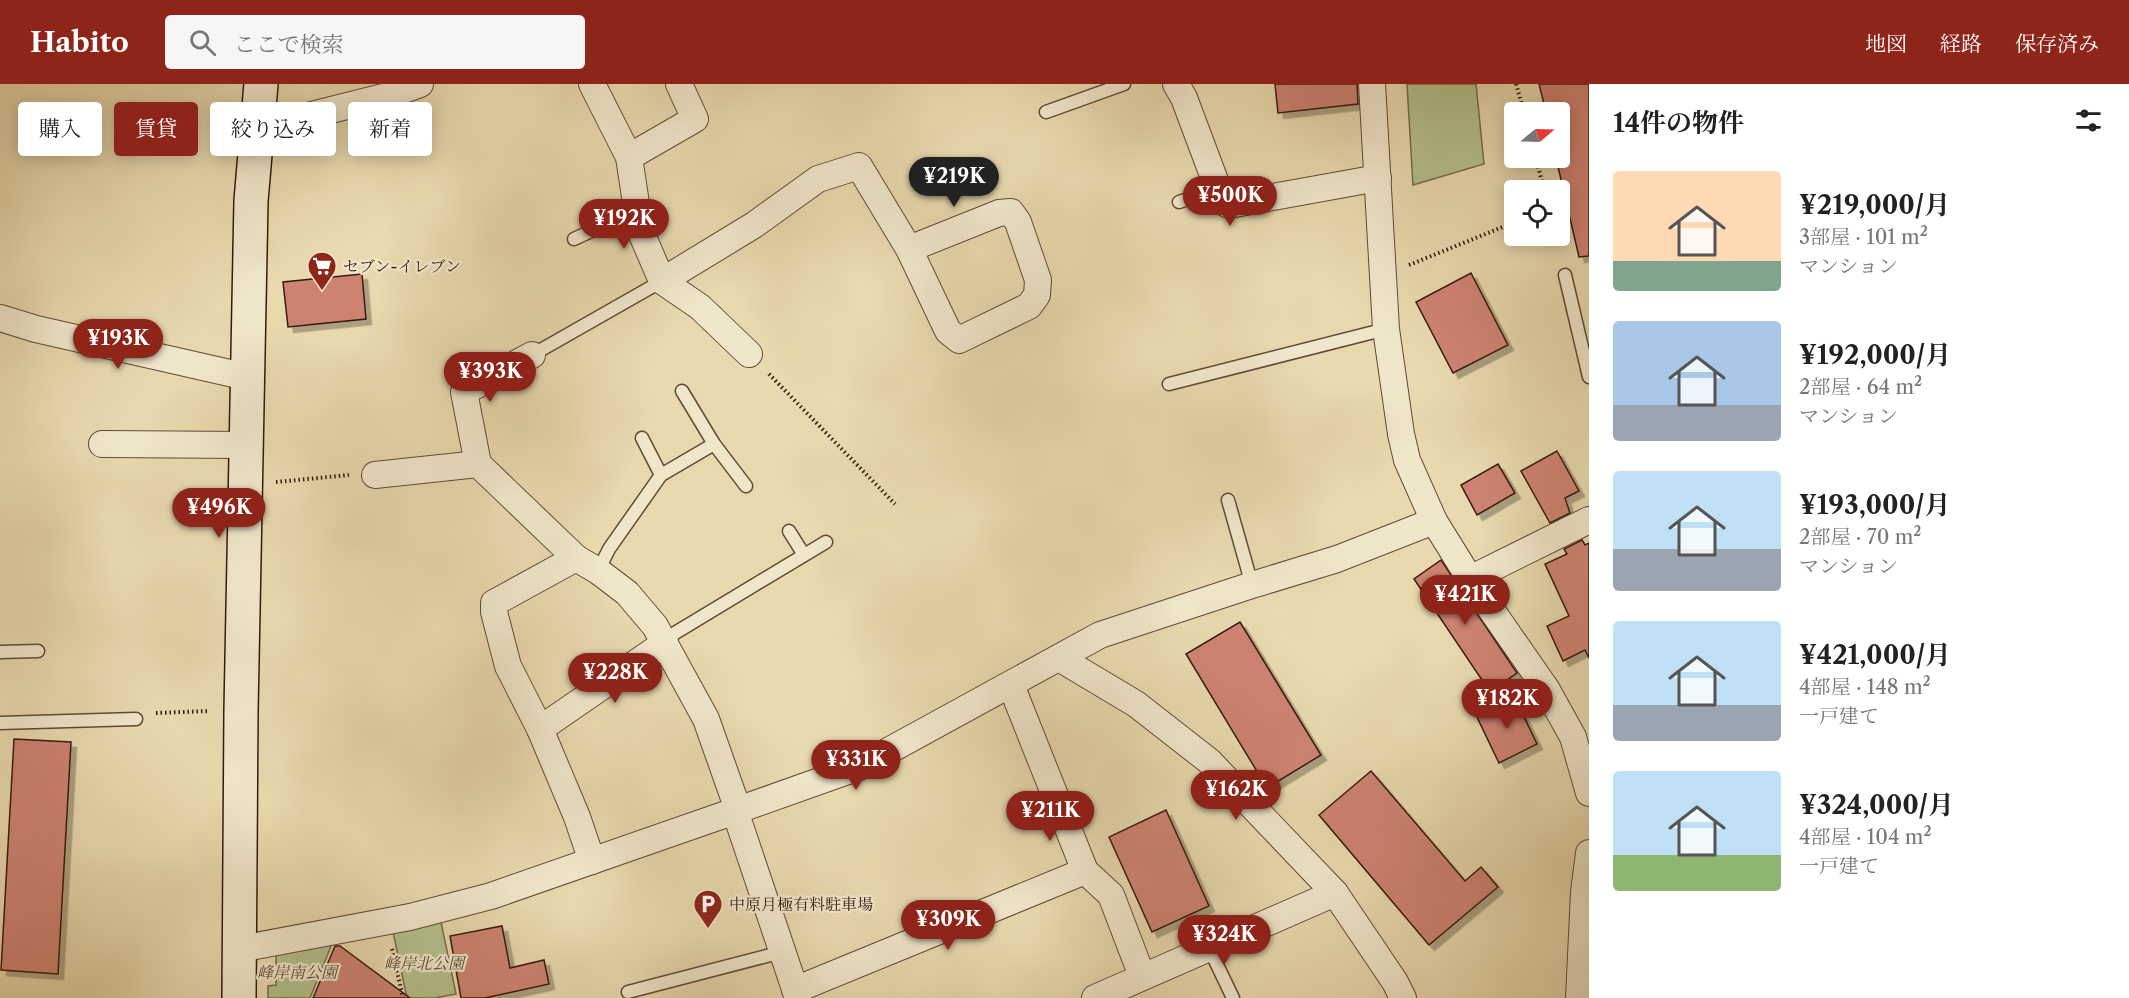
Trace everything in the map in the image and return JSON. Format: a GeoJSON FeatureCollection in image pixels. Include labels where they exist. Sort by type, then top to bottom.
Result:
{"type":"FeatureCollection","features":[{"type":"Feature","properties":{"kind":"street"},"geometry":{"type":"LineString","coordinates":[[259,102],[261,84]]}},
{"type":"Feature","properties":{"kind":"street"},"geometry":{"type":"LineString","coordinates":[[336,109],[387,96],[420,84]]}},
{"type":"Feature","properties":{"kind":"street"},"geometry":{"type":"LineString","coordinates":[[592,84],[629,156],[640,230],[662,281],[700,307],[749,354]]}},
{"type":"Feature","properties":{"kind":"street"},"geometry":{"type":"LineString","coordinates":[[629,156],[695,119],[679,84]]}},
{"type":"Feature","properties":{"kind":"street"},"geometry":{"type":"LineString","coordinates":[[1176,84],[1184,98],[1223,202],[1229,205],[1378,178]]}},
{"type":"Feature","properties":{"kind":"street"},"geometry":{"type":"LineString","coordinates":[[1372,84],[1386,328],[1407,460],[1434,521],[1470,579],[1547,690],[1573,737],[1589,793]]}},
{"type":"Feature","properties":{"kind":"street"},"geometry":{"type":"LineString","coordinates":[[239,998],[245,485],[251,201],[254,156]]}},
{"type":"Feature","properties":{"kind":"street"},"geometry":{"type":"LineString","coordinates":[[662,281],[754,225],[818,179],[859,166],[909,249],[948,331],[959,340],[1029,306],[1037,295],[1038,280],[1018,222],[1011,212],[999,213],[909,249]]}},
{"type":"Feature","properties":{"kind":"street"},"geometry":{"type":"LineString","coordinates":[[0,318],[247,377]]}},
{"type":"Feature","properties":{"kind":"street"},"geometry":{"type":"LineString","coordinates":[[531,354],[464,392],[478,464],[576,558],[598,571],[634,601],[655,626],[706,719],[735,801],[735,811],[796,994],[1085,871]]}},
{"type":"Feature","properties":{"kind":"street"},"geometry":{"type":"LineString","coordinates":[[102,444],[246,445]]}},
{"type":"Feature","properties":{"kind":"street"},"geometry":{"type":"LineString","coordinates":[[375,475],[478,464]]}},
{"type":"Feature","properties":{"kind":"street"},"geometry":{"type":"LineString","coordinates":[[1470,579],[1589,520]]}},
{"type":"Feature","properties":{"kind":"street"},"geometry":{"type":"LineString","coordinates":[[240,949],[387,922],[491,896],[735,811],[859,766],[1100,635],[1338,559],[1434,521]]}},
{"type":"Feature","properties":{"kind":"street"},"geometry":{"type":"LineString","coordinates":[[576,558],[494,603],[494,612],[508,666],[540,729],[577,817],[592,861]]}},
{"type":"Feature","properties":{"kind":"street"},"geometry":{"type":"LineString","coordinates":[[540,729],[664,644]]}},
{"type":"Feature","properties":{"kind":"street"},"geometry":{"type":"LineString","coordinates":[[1059,658],[1136,705],[1209,762],[1335,893],[1395,982],[1403,998]]}},
{"type":"Feature","properties":{"kind":"street"},"geometry":{"type":"LineString","coordinates":[[1011,685],[1085,871],[1111,895],[1142,976]]}},
{"type":"Feature","properties":{"kind":"street"},"geometry":{"type":"LineString","coordinates":[[1579,998],[1589,853]]}},
{"type":"Feature","properties":{"kind":"street"},"geometry":{"type":"LineString","coordinates":[[1095,998],[1335,893]]}},
{"type":"Feature","properties":{"kind":"lane"},"geometry":{"type":"LineString","coordinates":[[1082,84],[1088,97]]}},
{"type":"Feature","properties":{"kind":"lane"},"geometry":{"type":"LineString","coordinates":[[1046,112],[1124,84]]}},
{"type":"Feature","properties":{"kind":"lane"},"geometry":{"type":"LineString","coordinates":[[1179,202],[1218,189]]}},
{"type":"Feature","properties":{"kind":"lane"},"geometry":{"type":"LineString","coordinates":[[574,240],[637,210]]}},
{"type":"Feature","properties":{"kind":"lane"},"geometry":{"type":"LineString","coordinates":[[1565,275],[1589,377]]}},
{"type":"Feature","properties":{"kind":"lane"},"geometry":{"type":"LineString","coordinates":[[531,354],[662,281]]}},
{"type":"Feature","properties":{"kind":"lane"},"geometry":{"type":"LineString","coordinates":[[1169,384],[1386,328]]}},
{"type":"Feature","properties":{"kind":"lane"},"geometry":{"type":"LineString","coordinates":[[682,391],[714,444],[746,486]]}},
{"type":"Feature","properties":{"kind":"lane"},"geometry":{"type":"LineString","coordinates":[[642,438],[661,475]]}},
{"type":"Feature","properties":{"kind":"lane"},"geometry":{"type":"LineString","coordinates":[[598,571],[609,549],[661,475],[714,444]]}},
{"type":"Feature","properties":{"kind":"lane"},"geometry":{"type":"LineString","coordinates":[[1228,500],[1252,585]]}},
{"type":"Feature","properties":{"kind":"lane"},"geometry":{"type":"LineString","coordinates":[[789,531],[804,555]]}},
{"type":"Feature","properties":{"kind":"lane"},"geometry":{"type":"LineString","coordinates":[[664,644],[675,633],[826,542]]}},
{"type":"Feature","properties":{"kind":"lane"},"geometry":{"type":"LineString","coordinates":[[0,652],[38,651]]}},
{"type":"Feature","properties":{"kind":"lane"},"geometry":{"type":"LineString","coordinates":[[0,723],[136,719]]}},
{"type":"Feature","properties":{"kind":"lane"},"geometry":{"type":"LineString","coordinates":[[1209,948],[1233,998]]}},
{"type":"Feature","properties":{"kind":"lane"},"geometry":{"type":"LineString","coordinates":[[628,992],[782,952]]}},
{"type":"Feature","properties":{"kind":"path"},"geometry":{"type":"LineString","coordinates":[[1516,84],[1521,102]]}},
{"type":"Feature","properties":{"kind":"path"},"geometry":{"type":"LineString","coordinates":[[1384,275],[1504,226]]}},
{"type":"Feature","properties":{"kind":"path"},"geometry":{"type":"LineString","coordinates":[[749,354],[895,504]]}},
{"type":"Feature","properties":{"kind":"path"},"geometry":{"type":"LineString","coordinates":[[245,485],[366,473],[375,475]]}},
{"type":"Feature","properties":{"kind":"path"},"geometry":{"type":"LineString","coordinates":[[136,719],[145,713],[241,711]]}},
{"type":"Feature","properties":{"kind":"path"},"geometry":{"type":"LineString","coordinates":[[387,922],[403,998]]}},
{"type":"Feature","properties":{"kind":"green space"},"geometry":{"type":"Polygon","coordinates":[[[1407,84],[1476,84],[1484,164],[1413,185],[1407,84]]]}},
{"type":"Feature","properties":{"kind":"green space","name":"峰岸北公園"},"geometry":{"type":"Polygon","coordinates":[[[441,922],[456,994],[435,998],[407,998],[393,932],[441,922]]]}},
{"type":"Feature","properties":{"kind":"green space","name":"峰岸南公園"},"geometry":{"type":"Polygon","coordinates":[[[332,944],[310,998],[268,998],[268,986],[276,985],[276,954],[332,944]]]}},
{"type":"Feature","properties":{"kind":"building"},"geometry":{"type":"Polygon","coordinates":[[[1275,84],[1357,84],[1358,104],[1278,113],[1275,84]]]}},
{"type":"Feature","properties":{"kind":"building"},"geometry":{"type":"Polygon","coordinates":[[[1539,84],[1589,84],[1589,256],[1579,257],[1570,218],[1570,180],[1561,180],[1558,168],[1570,168],[1570,102],[1544,102],[1539,84]]]}},
{"type":"Feature","properties":{"kind":"building"},"geometry":{"type":"Polygon","coordinates":[[[1471,273],[1508,345],[1453,373],[1416,302],[1471,273]]]}},
{"type":"Feature","properties":{"kind":"building"},"geometry":{"type":"Polygon","coordinates":[[[362,274],[366,319],[288,327],[283,282],[362,274]]]}},
{"type":"Feature","properties":{"kind":"building"},"geometry":{"type":"Polygon","coordinates":[[[1557,451],[1579,491],[1565,498],[1570,513],[1550,523],[1521,471],[1557,451]]]}},
{"type":"Feature","properties":{"kind":"building"},"geometry":{"type":"Polygon","coordinates":[[[1498,464],[1515,493],[1477,515],[1461,485],[1498,464]]]}},
{"type":"Feature","properties":{"kind":"building"},"geometry":{"type":"Polygon","coordinates":[[[1582,540],[1585,545],[1589,543],[1589,658],[1585,650],[1563,661],[1547,626],[1569,616],[1545,564],[1567,554],[1564,549],[1582,540]]]}},
{"type":"Feature","properties":{"kind":"building"},"geometry":{"type":"Polygon","coordinates":[[[1441,560],[1517,673],[1490,692],[1414,579],[1441,560]]]}},
{"type":"Feature","properties":{"kind":"building"},"geometry":{"type":"Polygon","coordinates":[[[1240,622],[1321,755],[1267,788],[1186,654],[1240,622]]]}},
{"type":"Feature","properties":{"kind":"building"},"geometry":{"type":"Polygon","coordinates":[[[1514,696],[1537,744],[1499,763],[1476,715],[1514,696]]]}},
{"type":"Feature","properties":{"kind":"building"},"geometry":{"type":"Polygon","coordinates":[[[14,739],[71,742],[58,974],[1,970],[14,739]]]}},
{"type":"Feature","properties":{"kind":"building"},"geometry":{"type":"Polygon","coordinates":[[[1371,771],[1465,881],[1481,867],[1498,887],[1429,945],[1319,815],[1371,771]]]}},
{"type":"Feature","properties":{"kind":"building"},"geometry":{"type":"Polygon","coordinates":[[[1166,810],[1209,906],[1152,932],[1109,837],[1166,810]]]}},
{"type":"Feature","properties":{"kind":"building"},"geometry":{"type":"Polygon","coordinates":[[[502,926],[510,968],[544,960],[549,984],[485,998],[461,998],[450,936],[502,926]]]}},
{"type":"Feature","properties":{"kind":"building"},"geometry":{"type":"Polygon","coordinates":[[[335,946],[340,946],[410,998],[313,998],[335,946]]]}},
{"type":"Feature","properties":{"kind":"place","name":"セブン-イレブン"},"geometry":{"type":"Point","coordinates":[322,292]}},
{"type":"Feature","properties":{"kind":"place","name":"中原月極有料駐車場"},"geometry":{"type":"Point","coordinates":[708,930]}}]}
